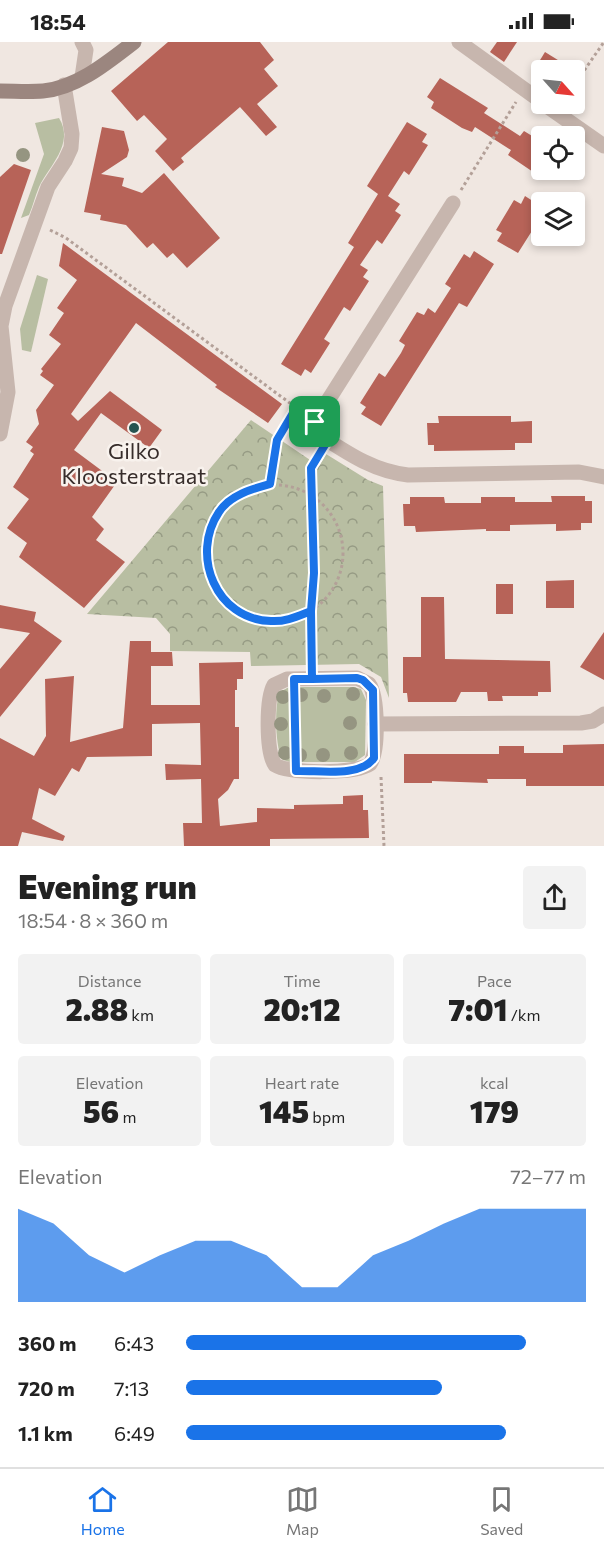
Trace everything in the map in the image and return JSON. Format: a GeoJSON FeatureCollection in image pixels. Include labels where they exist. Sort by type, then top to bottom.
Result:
{"type":"FeatureCollection","features":[{"type":"Feature","properties":{"kind":"street"},"geometry":{"type":"LineString","coordinates":[[82,42],[86,50],[82,77]]}},
{"type":"Feature","properties":{"kind":"street"},"geometry":{"type":"LineString","coordinates":[[0,91],[45,91],[64,85],[82,77],[134,42]]}},
{"type":"Feature","properties":{"kind":"street"},"geometry":{"type":"LineString","coordinates":[[459,42],[531,95]]}},
{"type":"Feature","properties":{"kind":"street"},"geometry":{"type":"LineString","coordinates":[[0,434],[8,392],[1,326],[5,306],[48,187],[65,161],[70,148],[72,134],[64,85]]}},
{"type":"Feature","properties":{"kind":"street"},"geometry":{"type":"LineString","coordinates":[[559,114],[604,146]]}},
{"type":"Feature","properties":{"kind":"street"},"geometry":{"type":"LineString","coordinates":[[453,203],[310,429],[368,465],[387,473],[408,475],[579,472],[604,477]]}},
{"type":"Feature","properties":{"kind":"street"},"geometry":{"type":"LineString","coordinates":[[357,678],[369,684],[375,696],[375,752],[370,764],[357,770],[296,771],[281,770],[275,765],[270,753],[271,691],[280,680],[294,679],[357,678]]}},
{"type":"Feature","properties":{"kind":"street"},"geometry":{"type":"LineString","coordinates":[[375,724],[581,723],[604,714]]}},
{"type":"Feature","properties":{"kind":"path"},"geometry":{"type":"LineString","coordinates":[[585,69],[604,42]]}},
{"type":"Feature","properties":{"kind":"path"},"geometry":{"type":"LineString","coordinates":[[453,203],[523,90]]}},
{"type":"Feature","properties":{"kind":"path"},"geometry":{"type":"LineString","coordinates":[[35,222],[66,238],[315,422]]}},
{"type":"Feature","properties":{"kind":"path"},"geometry":{"type":"LineString","coordinates":[[270,484],[277,440],[296,408]]}},
{"type":"Feature","properties":{"kind":"path"},"geometry":{"type":"LineString","coordinates":[[312,679],[311,611],[314,573],[311,468],[328,440]]}},
{"type":"Feature","properties":{"kind":"path"},"geometry":{"type":"LineString","coordinates":[[270,484],[295,489],[313,496],[327,507],[342,532],[344,555],[339,579],[326,599],[311,611],[291,619],[270,621],[248,615],[230,604],[214,585],[205,563],[207,536],[220,510],[245,491],[270,484]]}},
{"type":"Feature","properties":{"kind":"path"},"geometry":{"type":"LineString","coordinates":[[294,679],[296,771]]}},
{"type":"Feature","properties":{"kind":"path"},"geometry":{"type":"LineString","coordinates":[[370,764],[383,779],[384,846]]}},
{"type":"Feature","properties":{"kind":"green space"},"geometry":{"type":"Polygon","coordinates":[[[59,118],[64,137],[59,154],[39,187],[29,215],[21,218],[44,154],[35,123],[59,118]]]}},
{"type":"Feature","properties":{"kind":"green space"},"geometry":{"type":"Polygon","coordinates":[[[37,275],[48,279],[31,352],[22,350],[20,329],[37,275]]]}},
{"type":"Feature","properties":{"kind":"green space"},"geometry":{"type":"Polygon","coordinates":[[[251,420],[319,466],[326,454],[368,480],[383,486],[389,698],[381,677],[359,664],[251,666],[250,652],[170,651],[170,634],[156,618],[87,614],[251,420]]]}},
{"type":"Feature","properties":{"kind":"green space"},"geometry":{"type":"Polygon","coordinates":[[[289,687],[361,689],[366,700],[365,755],[355,762],[290,762],[283,760],[278,747],[277,706],[280,692],[289,687]]]}},
{"type":"Feature","properties":{"kind":"building"},"geometry":{"type":"Polygon","coordinates":[[[168,42],[260,42],[274,60],[264,69],[278,86],[257,104],[277,127],[266,136],[240,107],[181,158],[184,162],[173,171],[155,151],[167,139],[144,115],[137,121],[111,91],[168,42]]]}},
{"type":"Feature","properties":{"kind":"building"},"geometry":{"type":"Polygon","coordinates":[[[497,42],[517,42],[504,62],[490,52],[497,42]]]}},
{"type":"Feature","properties":{"kind":"building"},"geometry":{"type":"Polygon","coordinates":[[[545,52],[558,60],[540,60],[545,52]]]}},
{"type":"Feature","properties":{"kind":"building"},"geometry":{"type":"Polygon","coordinates":[[[440,78],[488,108],[484,113],[520,136],[524,131],[531,135],[531,171],[508,155],[511,150],[475,127],[472,132],[462,128],[431,108],[434,102],[427,97],[440,78]]]}},
{"type":"Feature","properties":{"kind":"building"},"geometry":{"type":"Polygon","coordinates":[[[407,122],[427,134],[422,142],[428,145],[409,175],[404,171],[388,196],[400,204],[395,211],[401,215],[382,244],[377,240],[360,265],[368,270],[363,277],[369,281],[350,311],[344,307],[324,339],[330,343],[311,373],[305,369],[301,376],[281,364],[354,247],[348,243],[378,194],[367,186],[407,122]]]}},
{"type":"Feature","properties":{"kind":"building"},"geometry":{"type":"Polygon","coordinates":[[[102,127],[124,131],[129,150],[127,157],[101,174],[124,178],[122,186],[142,193],[164,173],[220,238],[187,268],[173,253],[167,258],[153,243],[147,248],[126,225],[100,220],[101,215],[84,212],[102,127]]]}},
{"type":"Feature","properties":{"kind":"building"},"geometry":{"type":"Polygon","coordinates":[[[14,164],[31,170],[2,254],[0,254],[0,177],[14,164]]]}},
{"type":"Feature","properties":{"kind":"building"},"geometry":{"type":"Polygon","coordinates":[[[525,196],[531,200],[531,232],[518,253],[497,241],[502,233],[496,230],[514,200],[521,204],[525,196]]]}},
{"type":"Feature","properties":{"kind":"building"},"geometry":{"type":"Polygon","coordinates":[[[63,243],[282,404],[268,423],[215,387],[217,385],[136,323],[71,414],[78,421],[110,391],[162,430],[149,448],[101,413],[74,450],[117,482],[92,517],[104,529],[96,540],[125,562],[84,608],[19,557],[27,543],[7,528],[29,499],[13,487],[34,454],[30,451],[33,447],[26,442],[39,424],[36,410],[54,385],[40,375],[43,371],[41,369],[61,344],[49,335],[64,313],[57,308],[77,280],[59,266],[63,243]]]}},
{"type":"Feature","properties":{"kind":"building"},"geometry":{"type":"Polygon","coordinates":[[[474,251],[494,264],[467,307],[459,303],[381,426],[361,414],[366,407],[360,403],[379,373],[385,377],[401,353],[405,345],[399,341],[417,312],[424,315],[428,308],[435,313],[451,288],[445,284],[464,254],[470,258],[474,251]]]}},
{"type":"Feature","properties":{"kind":"building"},"geometry":{"type":"Polygon","coordinates":[[[438,416],[511,416],[511,422],[532,421],[532,443],[515,443],[515,450],[434,451],[434,445],[428,445],[427,423],[439,423],[438,416]]]}},
{"type":"Feature","properties":{"kind":"building"},"geometry":{"type":"Polygon","coordinates":[[[551,496],[585,496],[585,501],[592,501],[592,523],[581,523],[581,530],[556,531],[556,524],[510,525],[510,531],[486,531],[486,529],[416,532],[415,526],[404,526],[403,504],[410,504],[410,497],[444,497],[445,503],[481,503],[481,497],[515,497],[515,502],[552,502],[551,496]]]}},
{"type":"Feature","properties":{"kind":"building"},"geometry":{"type":"Polygon","coordinates":[[[574,580],[574,608],[546,608],[546,581],[574,580]]]}},
{"type":"Feature","properties":{"kind":"building"},"geometry":{"type":"Polygon","coordinates":[[[496,584],[513,584],[513,614],[496,614],[496,584]]]}},
{"type":"Feature","properties":{"kind":"building"},"geometry":{"type":"Polygon","coordinates":[[[421,597],[444,597],[445,659],[550,661],[551,692],[538,692],[538,696],[502,696],[503,701],[488,701],[487,692],[461,692],[456,702],[408,702],[407,693],[403,693],[403,657],[421,657],[421,597]]]}},
{"type":"Feature","properties":{"kind":"building"},"geometry":{"type":"Polygon","coordinates":[[[0,605],[36,612],[34,621],[62,641],[0,717],[0,669],[30,633],[0,628],[0,605]]]}},
{"type":"Feature","properties":{"kind":"building"},"geometry":{"type":"Polygon","coordinates":[[[604,632],[604,680],[580,667],[604,632]]]}},
{"type":"Feature","properties":{"kind":"building"},"geometry":{"type":"Polygon","coordinates":[[[130,641],[151,641],[151,652],[172,652],[173,666],[151,666],[151,705],[200,705],[199,663],[243,662],[243,679],[237,679],[237,690],[235,690],[235,727],[239,727],[239,779],[234,779],[228,790],[218,799],[220,826],[257,822],[257,808],[294,809],[294,805],[343,804],[343,796],[363,795],[363,810],[368,810],[369,838],[270,839],[270,846],[184,846],[183,823],[202,823],[201,779],[166,780],[165,764],[201,765],[200,723],[152,724],[152,756],[87,757],[79,772],[72,768],[55,796],[39,788],[32,819],[65,836],[63,841],[22,832],[18,846],[0,846],[0,738],[34,756],[46,736],[45,679],[74,676],[70,742],[123,728],[130,641]]]}},
{"type":"Feature","properties":{"kind":"building"},"geometry":{"type":"Polygon","coordinates":[[[604,744],[604,786],[526,786],[526,779],[487,779],[488,783],[432,781],[432,783],[404,783],[404,754],[499,754],[499,746],[524,746],[524,753],[563,753],[563,745],[604,744]]]}},
{"type":"Feature","properties":{"kind":"place","name":"Gilko Kloosterstraat"},"geometry":{"type":"Point","coordinates":[134,428]}},
{"type":"Feature","properties":{"kind":"route"},"geometry":{"type":"LineString","coordinates":[[315,422],[296,408],[277,440],[270,484],[245,491],[220,510],[207,536],[205,563],[214,585],[230,604],[248,615],[270,621],[291,619],[311,611],[312,679],[357,678],[369,684],[375,696],[375,752],[370,764],[357,770],[296,771],[294,679],[312,679],[311,611],[314,573],[311,468],[328,440],[310,429],[315,422]]}}]}
